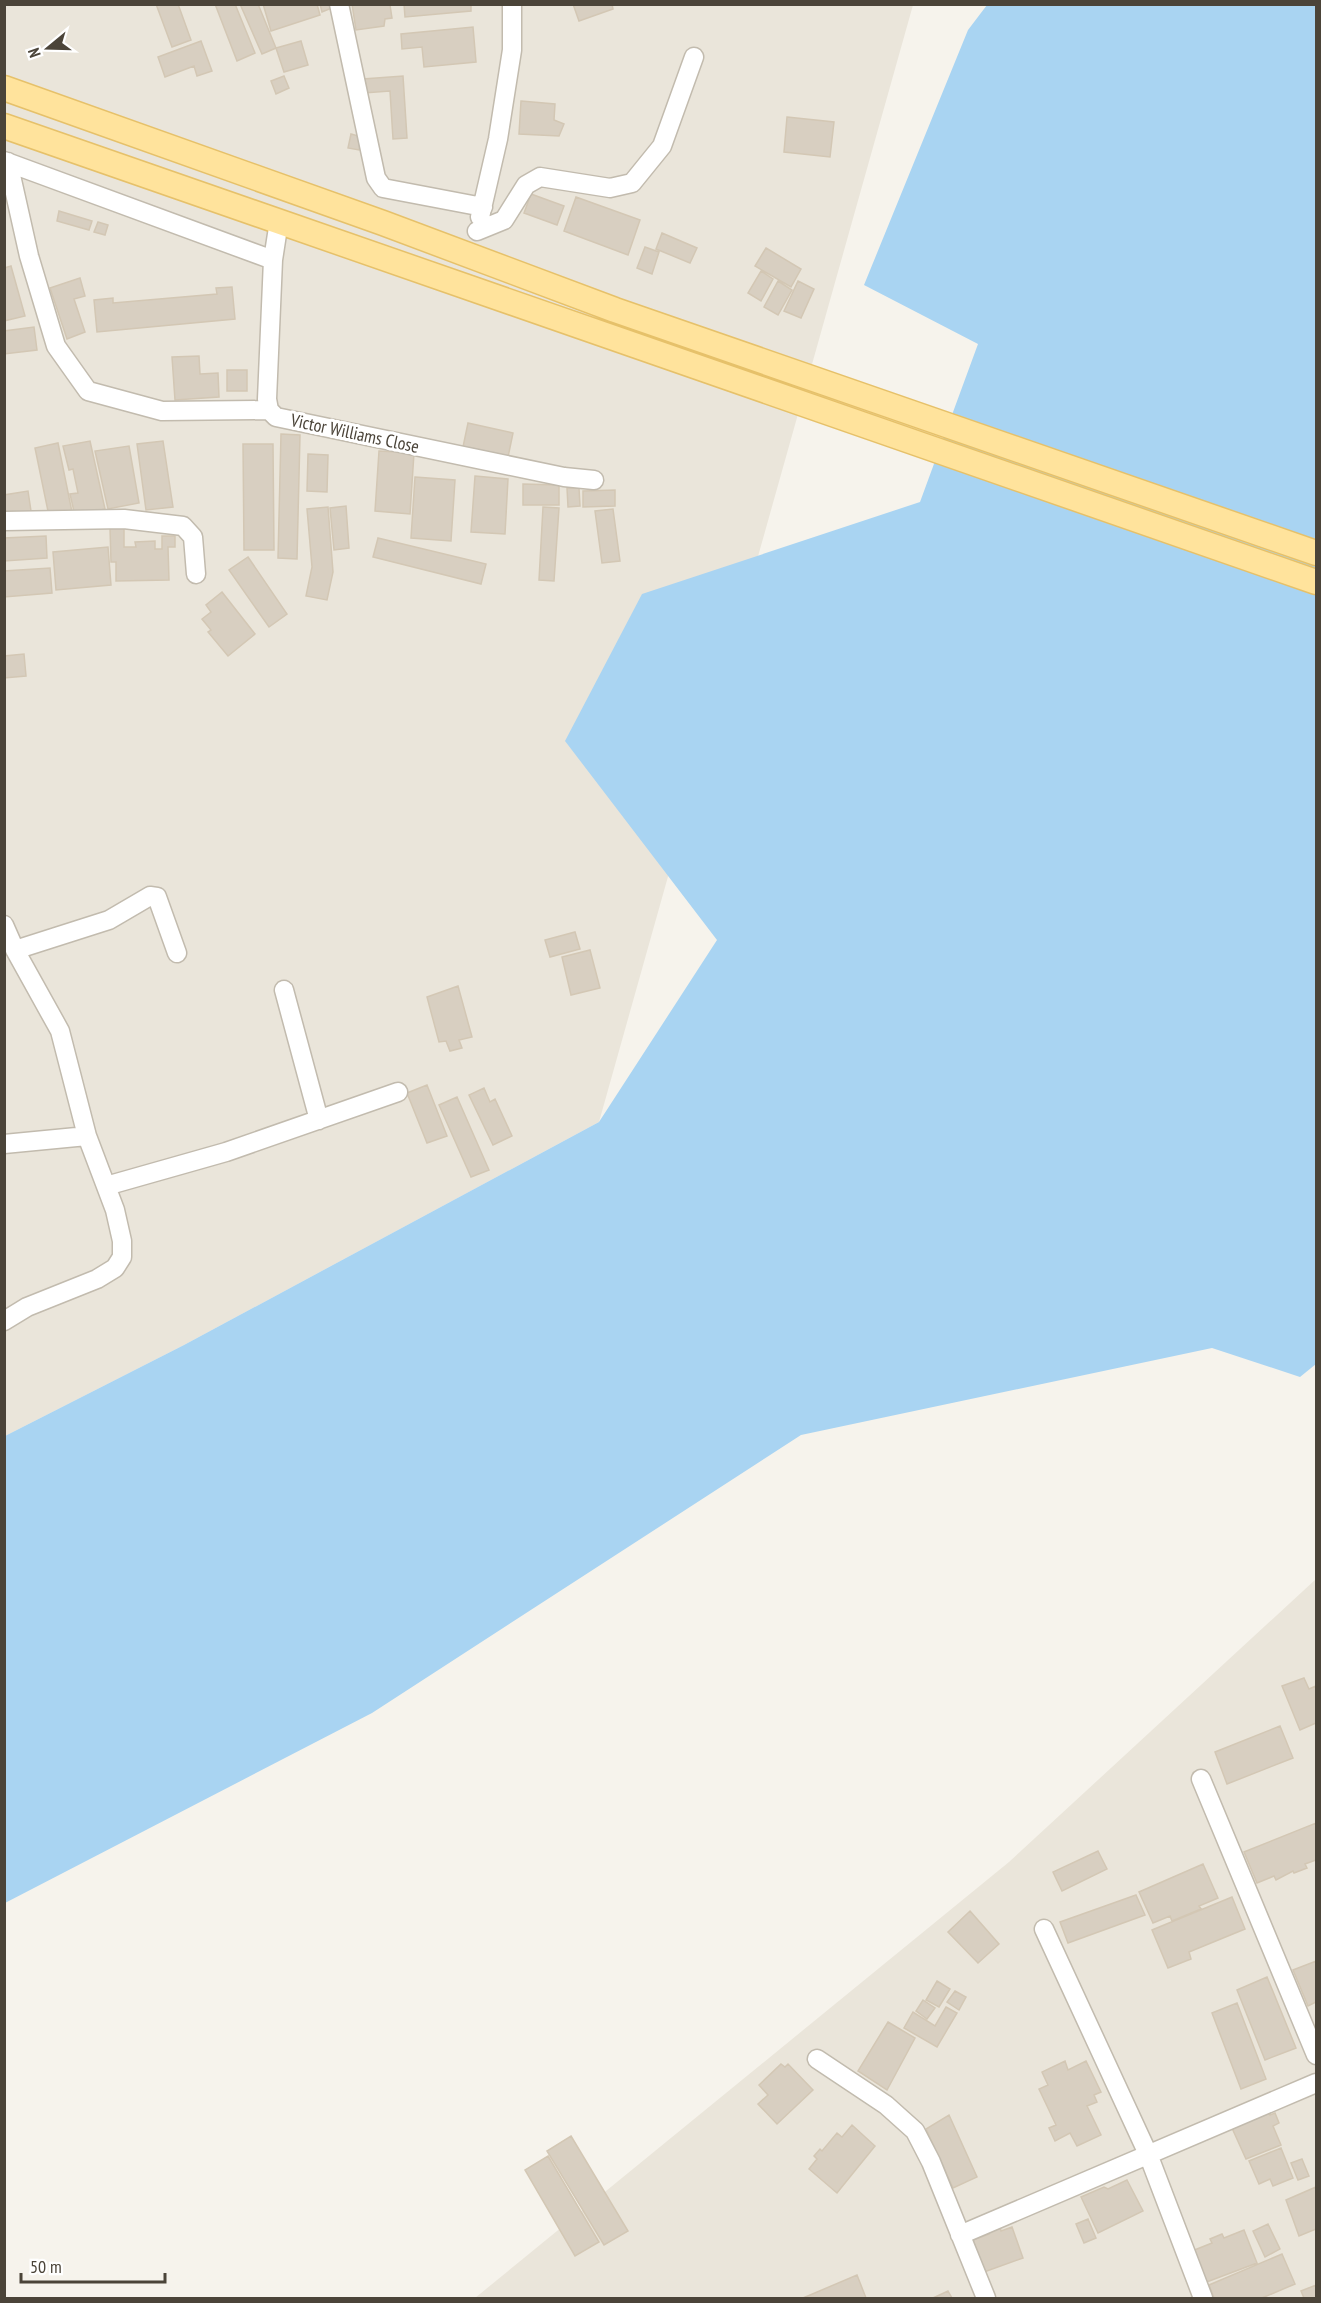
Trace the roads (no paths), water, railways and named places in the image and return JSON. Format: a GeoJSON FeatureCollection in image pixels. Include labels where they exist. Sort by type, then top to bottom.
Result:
{"type":"FeatureCollection","features":[{"type":"Feature","properties":{"kind":"main road"},"geometry":{"type":"LineString","coordinates":[[4,88],[372,219],[615,310],[1317,553]]}},
{"type":"Feature","properties":{"kind":"main road"},"geometry":{"type":"LineString","coordinates":[[4,126],[1317,582]]}},
{"type":"Feature","properties":{"kind":"street"},"geometry":{"type":"LineString","coordinates":[[339,4],[376,178],[383,188],[483,207]]}},
{"type":"Feature","properties":{"kind":"street"},"geometry":{"type":"LineString","coordinates":[[472,257],[498,139],[512,50],[512,4]]}},
{"type":"Feature","properties":{"kind":"street"},"geometry":{"type":"LineString","coordinates":[[477,231],[504,220],[526,185],[540,177],[610,188],[632,183],[662,146],[694,57]]}},
{"type":"Feature","properties":{"kind":"street"},"geometry":{"type":"LineString","coordinates":[[6,162],[273,260]]}},
{"type":"Feature","properties":{"kind":"street"},"geometry":{"type":"LineString","coordinates":[[6,162],[56,346],[88,391],[162,411],[269,410]]}},
{"type":"Feature","properties":{"kind":"street","name":"Victor Williams Close"},"geometry":{"type":"LineString","coordinates":[[279,221],[273,260],[267,399],[269,410],[276,417],[564,477],[594,480]]}},
{"type":"Feature","properties":{"kind":"street"},"geometry":{"type":"LineString","coordinates":[[4,521],[124,519],[183,526],[193,537],[196,574]]}},
{"type":"Feature","properties":{"kind":"street"},"geometry":{"type":"LineString","coordinates":[[15,950],[109,920],[150,896],[157,897],[177,953]]}},
{"type":"Feature","properties":{"kind":"street"},"geometry":{"type":"LineString","coordinates":[[4,925],[15,950],[60,1031],[87,1136],[115,1210],[122,1241],[122,1257],[115,1268],[97,1279],[27,1307],[4,1321]]}},
{"type":"Feature","properties":{"kind":"street"},"geometry":{"type":"LineString","coordinates":[[284,990],[319,1120]]}},
{"type":"Feature","properties":{"kind":"street"},"geometry":{"type":"LineString","coordinates":[[106,1186],[226,1152],[398,1092]]}},
{"type":"Feature","properties":{"kind":"street"},"geometry":{"type":"LineString","coordinates":[[4,1144],[87,1136]]}},
{"type":"Feature","properties":{"kind":"street"},"geometry":{"type":"LineString","coordinates":[[1201,1779],[1317,2055]]}},
{"type":"Feature","properties":{"kind":"street"},"geometry":{"type":"LineString","coordinates":[[1044,1929],[1148,2154],[1203,2298]]}},
{"type":"Feature","properties":{"kind":"street"},"geometry":{"type":"LineString","coordinates":[[817,2059],[886,2104],[915,2131],[931,2162],[986,2298]]}},
{"type":"Feature","properties":{"kind":"street"},"geometry":{"type":"LineString","coordinates":[[960,2235],[1317,2083]]}},
{"type":"Feature","properties":{"kind":"water"},"geometry":{"type":"Polygon","coordinates":[[[987,5],[1316,5],[1316,1364],[1300,1377],[1212,1348],[801,1435],[372,1713],[5,1903],[5,1436],[184,1345],[599,1122],[717,940],[565,741],[642,594],[920,502],[978,344],[864,285],[968,30],[987,5]]]}}]}
